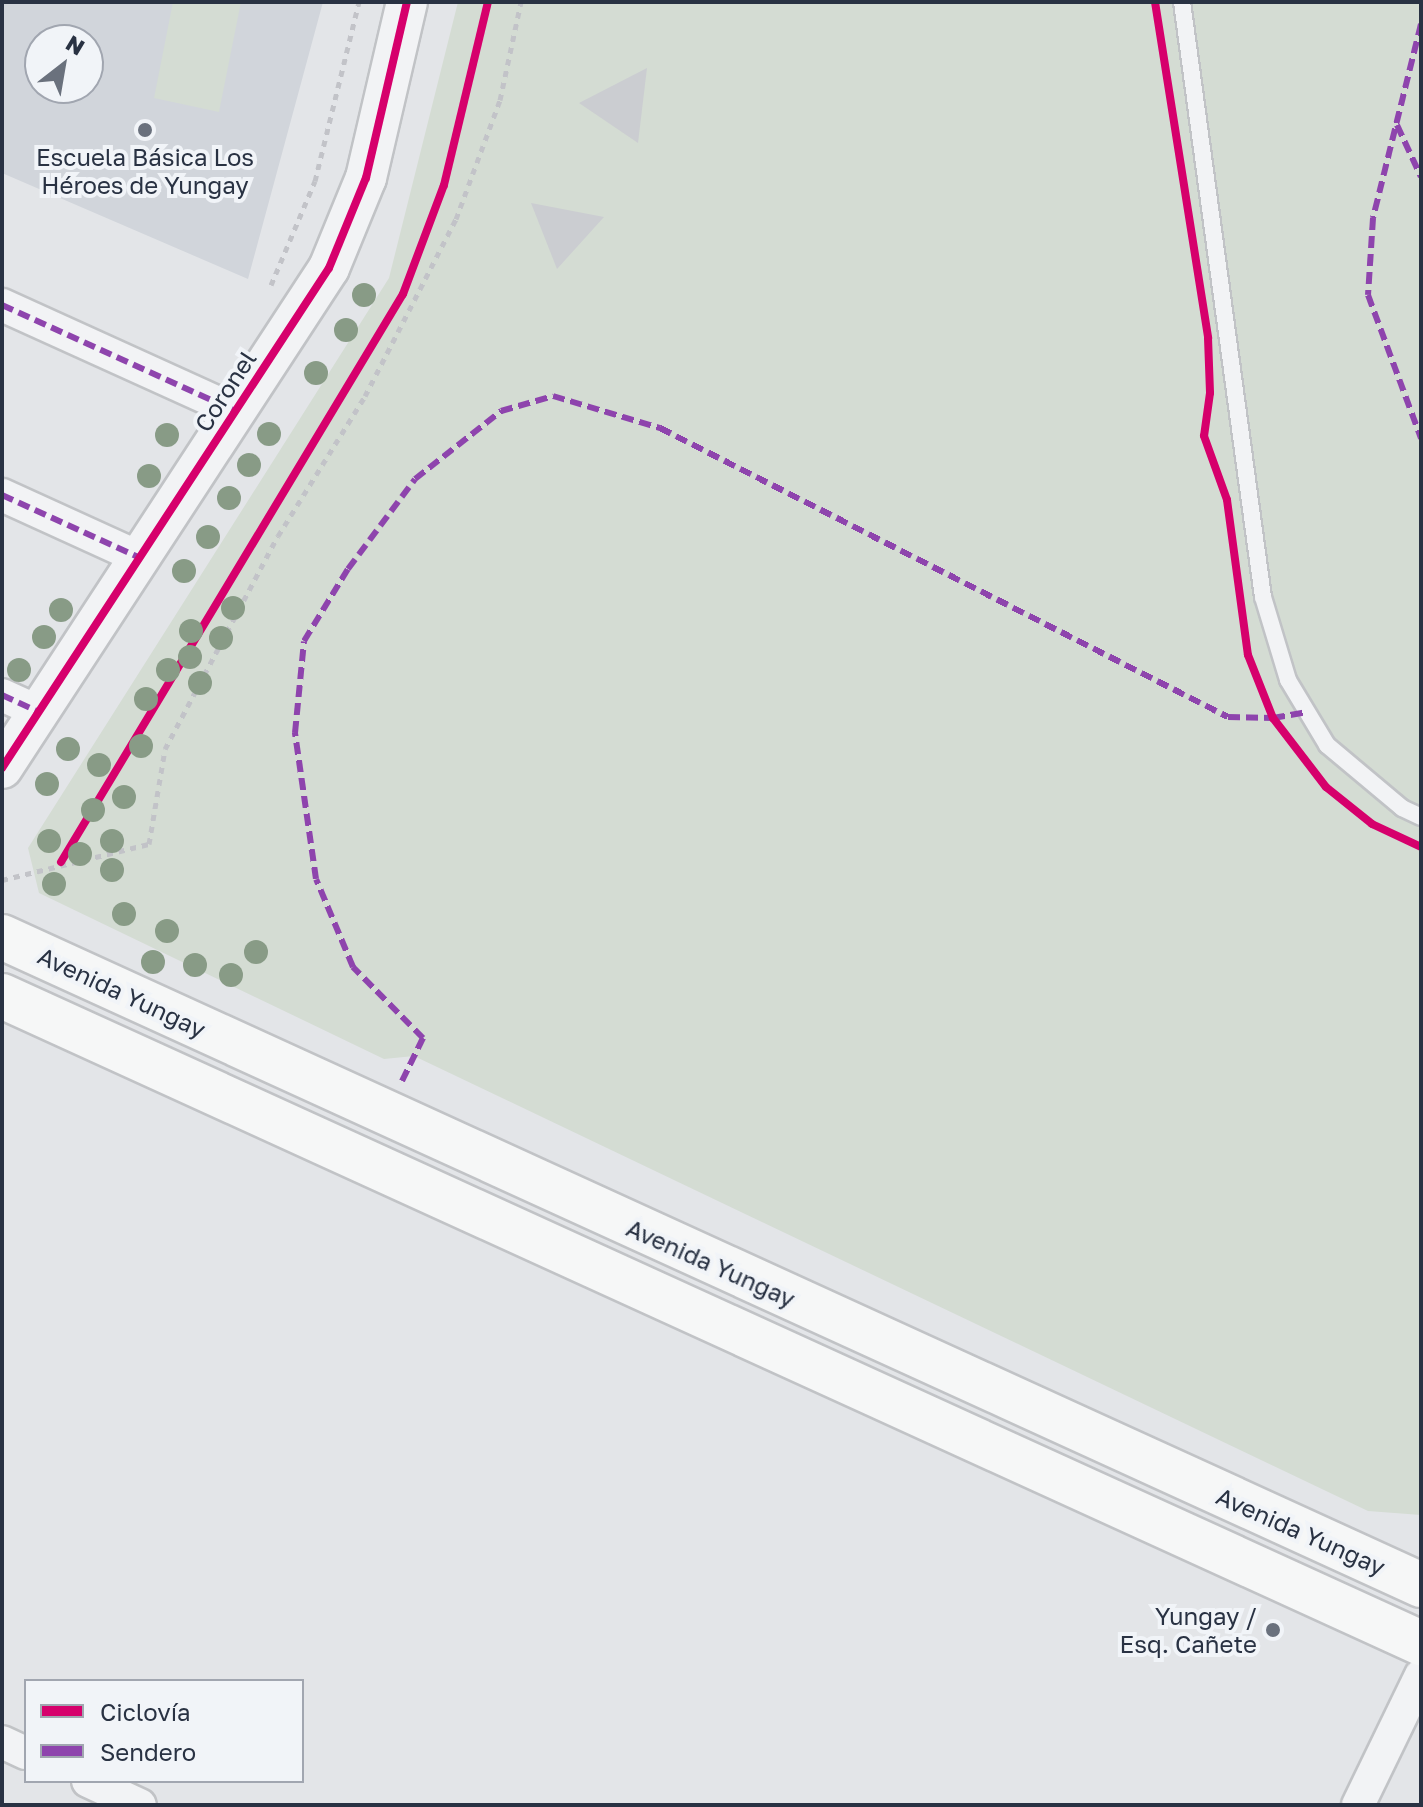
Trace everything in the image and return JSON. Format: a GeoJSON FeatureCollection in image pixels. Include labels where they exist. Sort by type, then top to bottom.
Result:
{"type":"FeatureCollection","features":[{"type":"Feature","properties":{"kind":"main road","name":"Avenida Yungay"},"geometry":{"type":"LineString","coordinates":[[2,937],[1421,1585]]}},
{"type":"Feature","properties":{"kind":"main road"},"geometry":{"type":"LineString","coordinates":[[2,996],[1421,1643]]}},
{"type":"Feature","properties":{"kind":"street","name":"Coronel"},"geometry":{"type":"LineString","coordinates":[[2,768],[236,411],[345,237],[366,178],[407,2]]}},
{"type":"Feature","properties":{"kind":"street"},"geometry":{"type":"LineString","coordinates":[[2,305],[236,411]]}},
{"type":"Feature","properties":{"kind":"street"},"geometry":{"type":"LineString","coordinates":[[2,495],[140,558]]}},
{"type":"Feature","properties":{"kind":"street"},"geometry":{"type":"LineString","coordinates":[[2,695],[39,712]]}},
{"type":"Feature","properties":{"kind":"street"},"geometry":{"type":"LineString","coordinates":[[1358,1805],[1421,1675]]}},
{"type":"Feature","properties":{"kind":"street"},"geometry":{"type":"LineString","coordinates":[[2,1742],[24,1752]]}},
{"type":"Feature","properties":{"kind":"street"},"geometry":{"type":"LineString","coordinates":[[92,1783],[128,1802]]}},
{"type":"Feature","properties":{"kind":"lane"},"geometry":{"type":"LineString","coordinates":[[1182,2],[1263,597],[1288,680],[1327,745],[1402,808],[1421,817]]}},
{"type":"Feature","properties":{"kind":"path"},"geometry":{"type":"LineString","coordinates":[[2,880],[61,862],[149,844],[165,749],[278,536],[371,384],[456,219],[500,100],[521,2]]}},
{"type":"Feature","properties":{"kind":"path"},"geometry":{"type":"LineString","coordinates":[[61,862],[70,848]]}},
{"type":"Feature","properties":{"kind":"shaded area","name":"Escuela Básica Los Héroes de Yungay"},"geometry":{"type":"Polygon","coordinates":[[[2,2],[323,2],[248,279],[2,173],[2,2]]]}},
{"type":"Feature","properties":{"kind":"shaded area"},"geometry":{"type":"Polygon","coordinates":[[[173,2],[241,2],[219,112],[154,98],[173,2]]]}},
{"type":"Feature","properties":{"kind":"shaded area"},"geometry":{"type":"Polygon","coordinates":[[[458,2],[1421,2],[1421,1515],[1368,1511],[414,1056],[384,1059],[39,893],[28,848],[389,278],[458,2]]]}},
{"type":"Feature","properties":{"kind":"building"},"geometry":{"type":"Polygon","coordinates":[[[647,68],[638,143],[579,103],[647,68]]]}},
{"type":"Feature","properties":{"kind":"building"},"geometry":{"type":"Polygon","coordinates":[[[531,203],[604,217],[557,269],[531,203]]]}},
{"type":"Feature","properties":{"kind":"marked path"},"geometry":{"type":"LineString","coordinates":[[1421,24],[1373,218],[1368,295],[1421,438]]}},
{"type":"Feature","properties":{"kind":"marked path"},"geometry":{"type":"LineString","coordinates":[[1397,125],[1421,177]]}},
{"type":"Feature","properties":{"kind":"marked path"},"geometry":{"type":"LineString","coordinates":[[2,305],[236,411]]}},
{"type":"Feature","properties":{"kind":"marked path"},"geometry":{"type":"LineString","coordinates":[[402,1081],[423,1038],[353,967],[316,879],[295,733],[304,641],[348,569],[415,479],[501,411],[553,396],[660,428],[1228,717],[1273,718],[1307,712]]}},
{"type":"Feature","properties":{"kind":"marked path"},"geometry":{"type":"LineString","coordinates":[[2,495],[140,558]]}},
{"type":"Feature","properties":{"kind":"marked path"},"geometry":{"type":"LineString","coordinates":[[2,695],[39,712]]}},
{"type":"Feature","properties":{"kind":"cycle path"},"geometry":{"type":"LineString","coordinates":[[2,768],[329,268],[366,178],[407,2]]}},
{"type":"Feature","properties":{"kind":"cycle path"},"geometry":{"type":"LineString","coordinates":[[61,862],[403,294],[444,185],[488,2]]}},
{"type":"Feature","properties":{"kind":"cycle path"},"geometry":{"type":"LineString","coordinates":[[1155,2],[1208,338],[1210,393],[1204,436],[1227,500],[1248,655],[1273,718],[1326,787],[1372,824],[1421,847]]}},
{"type":"Feature","properties":{"kind":"place","name":"Escuela Básica Los Héroes de Yungay"},"geometry":{"type":"Point","coordinates":[145,130]}},
{"type":"Feature","properties":{"kind":"place","name":"Yungay / Esq. Cañete"},"geometry":{"type":"Point","coordinates":[1273,1630]}}]}
